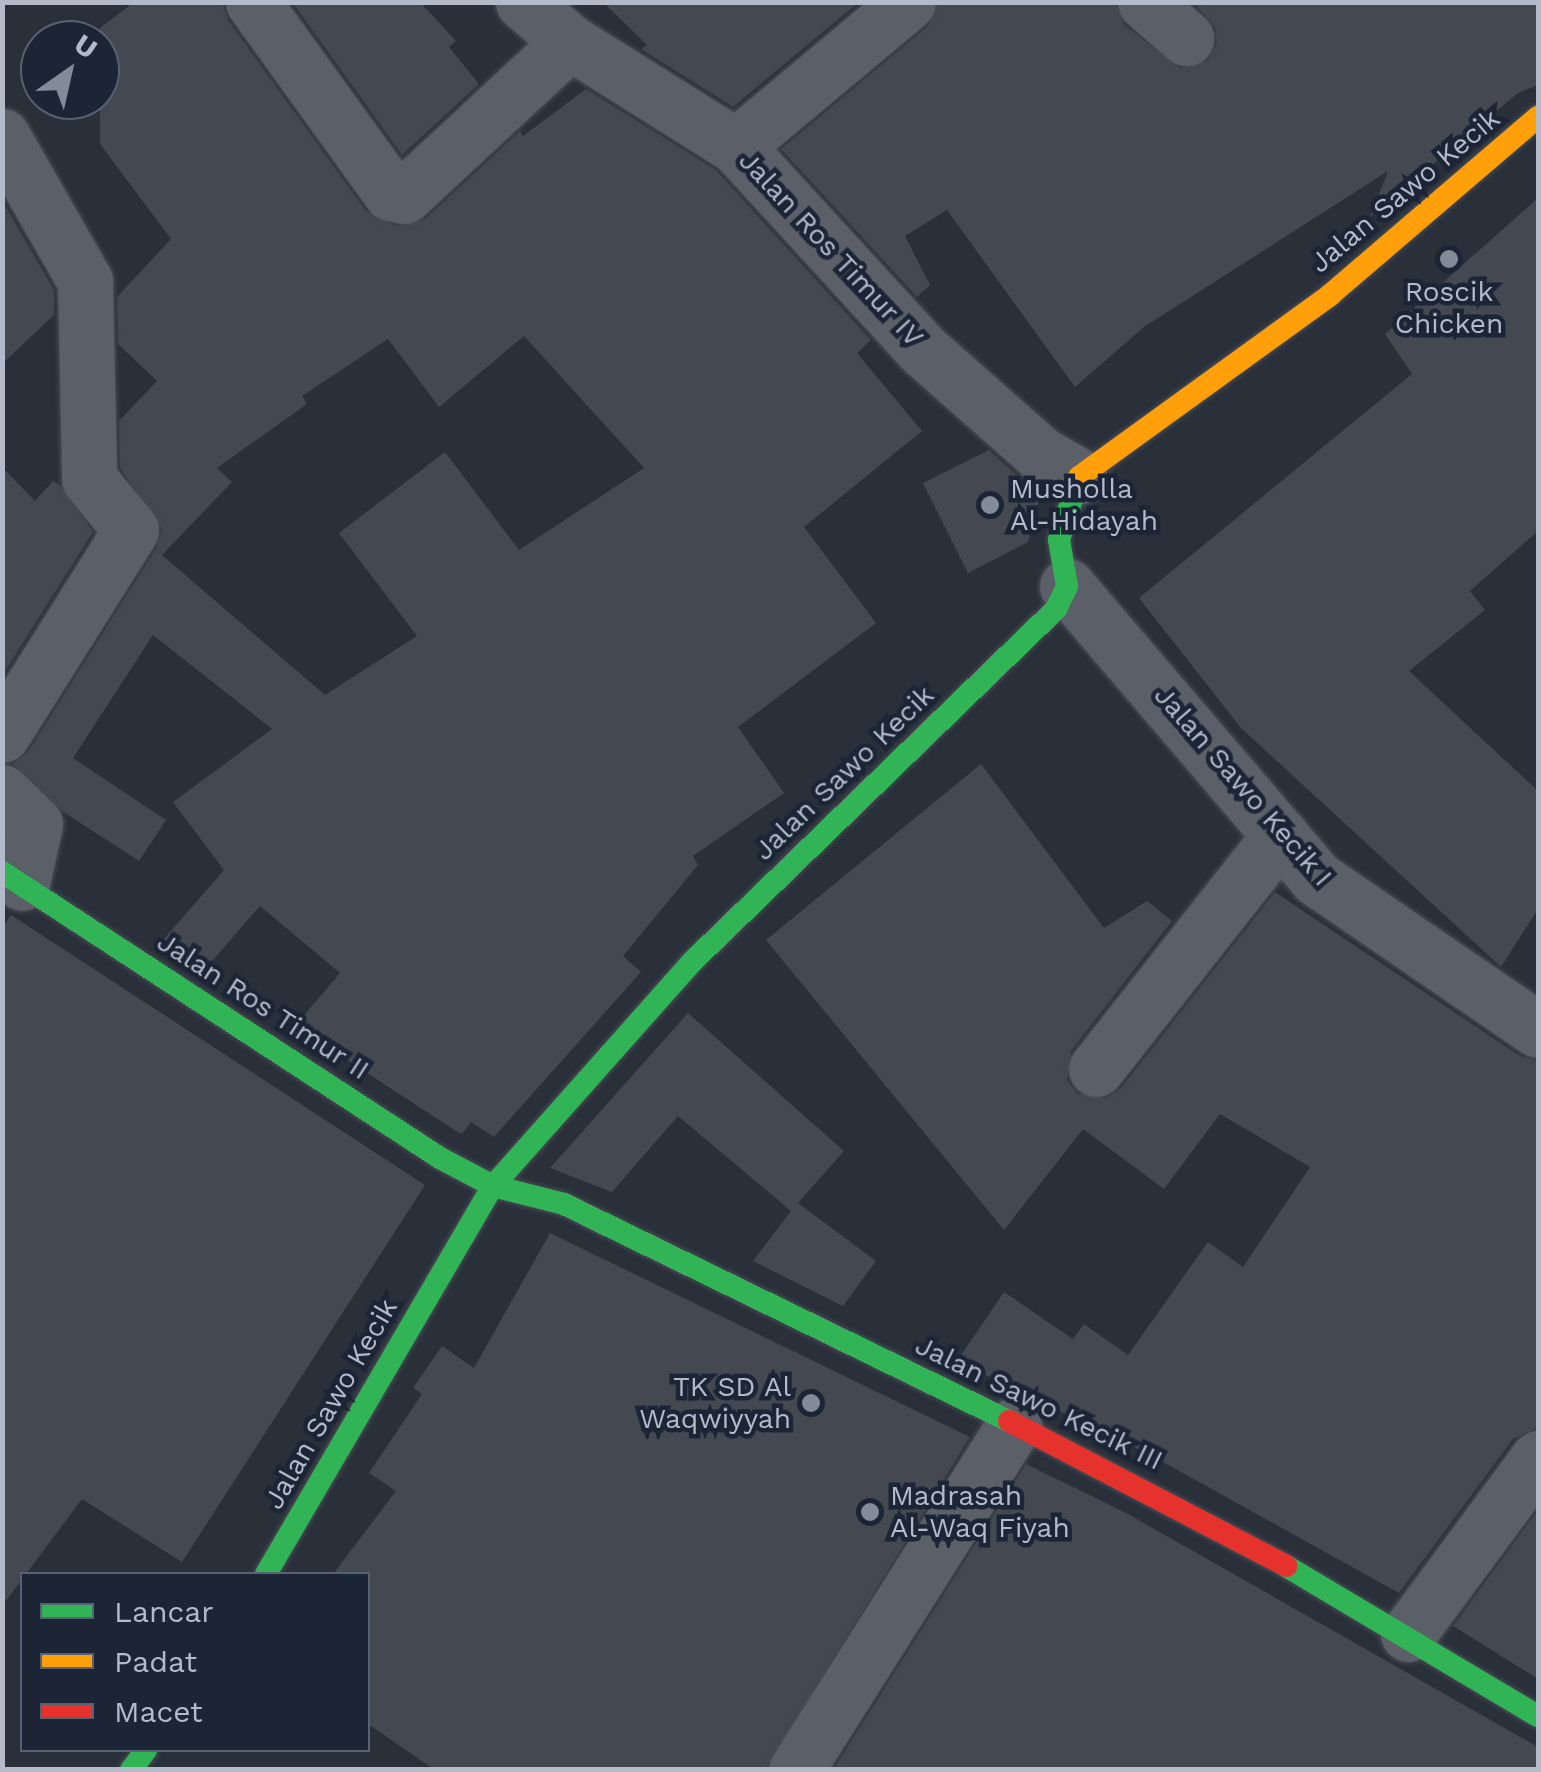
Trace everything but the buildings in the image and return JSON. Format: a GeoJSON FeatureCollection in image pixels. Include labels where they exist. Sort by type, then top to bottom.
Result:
{"type":"FeatureCollection","features":[{"type":"Feature","properties":{"kind":"street"},"geometry":{"type":"LineString","coordinates":[[253,2],[391,193],[404,196],[570,42]]}},
{"type":"Feature","properties":{"kind":"street","name":"Jalan Ros Timur IV"},"geometry":{"type":"LineString","coordinates":[[523,2],[570,42],[736,146],[922,349],[1042,455],[1079,476]]}},
{"type":"Feature","properties":{"kind":"street"},"geometry":{"type":"LineString","coordinates":[[736,146],[908,2]]}},
{"type":"Feature","properties":{"kind":"street"},"geometry":{"type":"LineString","coordinates":[[1145,2],[1186,38]]}},
{"type":"Feature","properties":{"kind":"street","name":"Jalan Sawo Kecik"},"geometry":{"type":"LineString","coordinates":[[1079,476],[1330,296],[1538,116]]}},
{"type":"Feature","properties":{"kind":"street"},"geometry":{"type":"LineString","coordinates":[[2,136],[85,281],[89,479],[131,530],[2,734]]}},
{"type":"Feature","properties":{"kind":"street"},"geometry":{"type":"LineString","coordinates":[[1067,586],[1059,540],[1079,476]]}},
{"type":"Feature","properties":{"kind":"street","name":"Jalan Sawo Kecik"},"geometry":{"type":"LineString","coordinates":[[267,1572],[493,1186],[694,961],[1056,610],[1067,586]]}},
{"type":"Feature","properties":{"kind":"street","name":"Jalan Sawo Kecik I"},"geometry":{"type":"LineString","coordinates":[[1067,586],[1316,878],[1538,1030]]}},
{"type":"Feature","properties":{"kind":"street"},"geometry":{"type":"LineString","coordinates":[[2,792],[35,824],[12,878]]}},
{"type":"Feature","properties":{"kind":"street"},"geometry":{"type":"LineString","coordinates":[[1096,1069],[1280,835]]}},
{"type":"Feature","properties":{"kind":"street","name":"Jalan Ros Timur II"},"geometry":{"type":"LineString","coordinates":[[12,878],[440,1158],[493,1186]]}},
{"type":"Feature","properties":{"kind":"street","name":"Jalan Sawo Kecik III"},"geometry":{"type":"LineString","coordinates":[[493,1186],[564,1204],[1142,1486],[1408,1634],[1538,1716]]}},
{"type":"Feature","properties":{"kind":"street"},"geometry":{"type":"LineString","coordinates":[[796,1770],[1014,1425]]}},
{"type":"Feature","properties":{"kind":"street"},"geometry":{"type":"LineString","coordinates":[[1408,1634],[1538,1458]]}},
{"type":"Feature","properties":{"kind":"traffic: fast"},"geometry":{"type":"LineString","coordinates":[[267,1572],[493,1186],[693,961],[1056,609],[1067,586],[1059,540],[1079,477]]}},
{"type":"Feature","properties":{"kind":"traffic: fast"},"geometry":{"type":"LineString","coordinates":[[2,872],[440,1158],[493,1186],[564,1204],[1009,1421]]}},
{"type":"Feature","properties":{"kind":"traffic: fast"},"geometry":{"type":"LineString","coordinates":[[1286,1566],[1538,1716]]}},
{"type":"Feature","properties":{"kind":"traffic: fast"},"geometry":{"type":"LineString","coordinates":[[131,1770],[144,1752]]}},
{"type":"Feature","properties":{"kind":"traffic: slow"},"geometry":{"type":"LineString","coordinates":[[1079,477],[1330,295],[1538,117]]}},
{"type":"Feature","properties":{"kind":"traffic: jam"},"geometry":{"type":"LineString","coordinates":[[1009,1421],[1286,1566]]}},
{"type":"Feature","properties":{"kind":"place","name":"Roscik Chicken"},"geometry":{"type":"Point","coordinates":[1449,259]}},
{"type":"Feature","properties":{"kind":"place","name":"Musholla Al-Hidayah"},"geometry":{"type":"Point","coordinates":[990,505]}},
{"type":"Feature","properties":{"kind":"place","name":"TK SD Al Waqwiyyah"},"geometry":{"type":"Point","coordinates":[811,1403]}},
{"type":"Feature","properties":{"kind":"place","name":"Madrasah Al-Waq Fiyah"},"geometry":{"type":"Point","coordinates":[870,1512]}}]}
